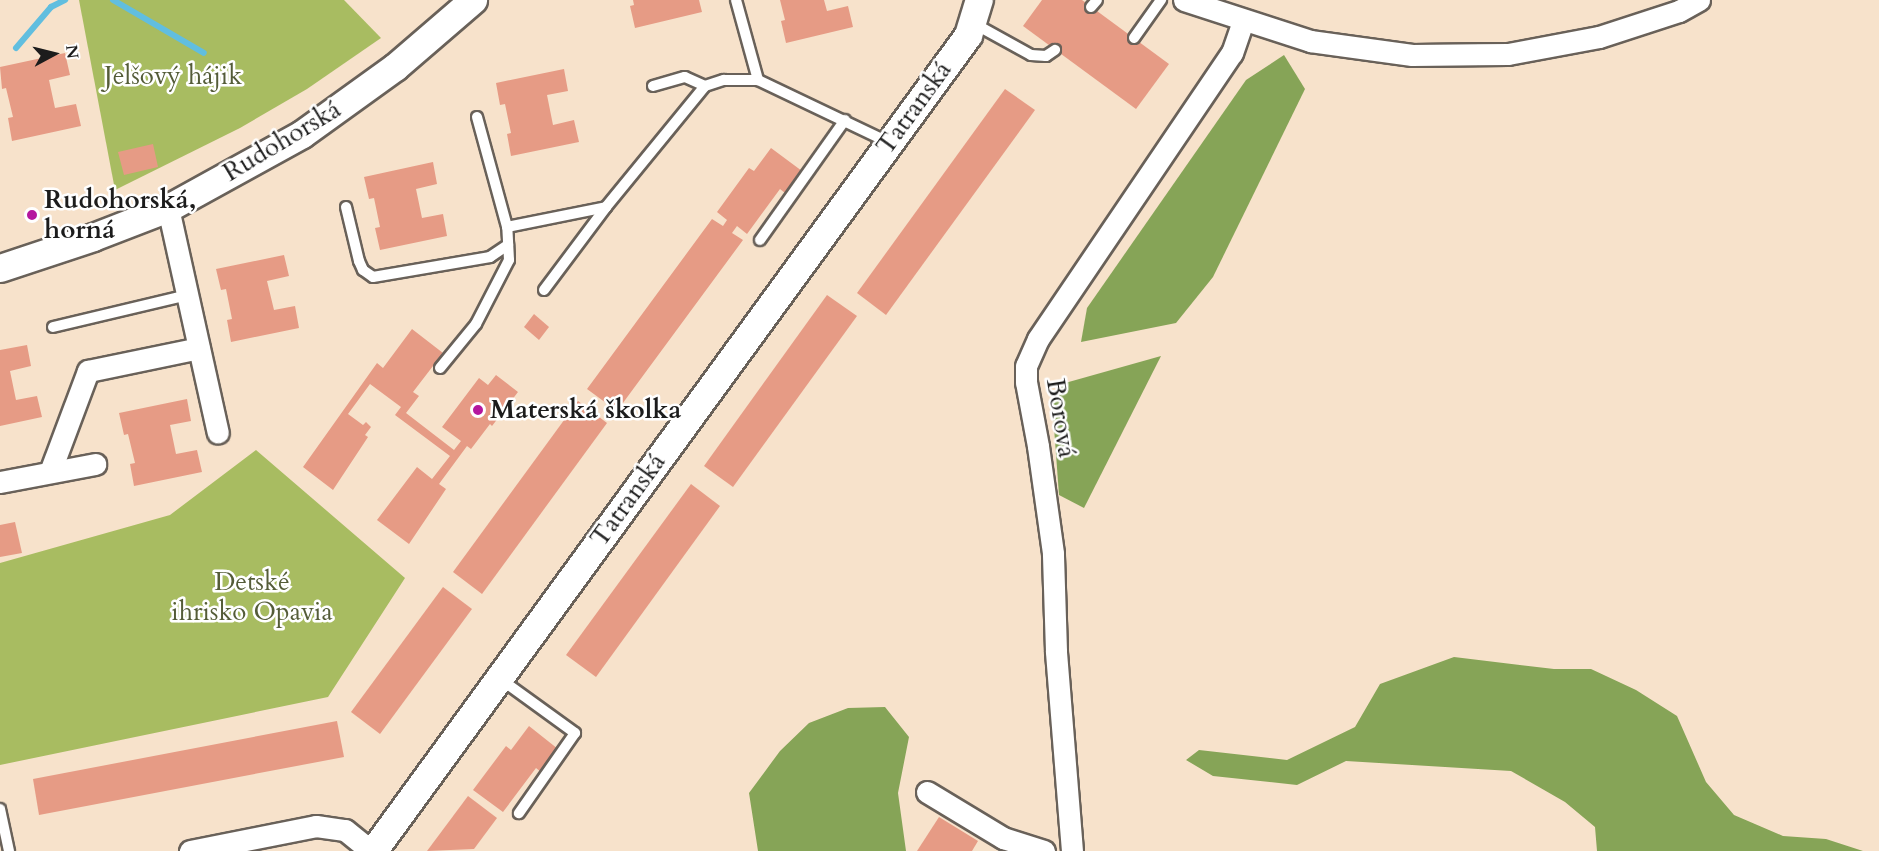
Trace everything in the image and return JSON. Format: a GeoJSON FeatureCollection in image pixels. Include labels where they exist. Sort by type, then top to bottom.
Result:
{"type":"FeatureCollection","features":[{"type":"Feature","properties":{"kind":"street","name":"Rudohorská"},"geometry":{"type":"LineString","coordinates":[[0,268],[93,237],[168,208],[302,134],[395,67],[473,0]]}},
{"type":"Feature","properties":{"kind":"street"},"geometry":{"type":"LineString","coordinates":[[1184,0],[1310,42],[1412,55],[1508,54],[1599,37],[1679,11],[1699,0]]}},
{"type":"Feature","properties":{"kind":"street","name":"Tatranská"},"geometry":{"type":"LineString","coordinates":[[190,851],[315,826],[345,830],[372,851],[968,34],[976,11]]}},
{"type":"Feature","properties":{"kind":"street","name":"Borová"},"geometry":{"type":"LineString","coordinates":[[1058,851],[1072,851],[1056,651],[1053,553],[1037,437],[1027,388],[1026,366],[1038,339],[1232,53],[1243,21]]}},
{"type":"Feature","properties":{"kind":"street"},"geometry":{"type":"LineString","coordinates":[[168,208],[218,433]]}},
{"type":"Feature","properties":{"kind":"street"},"geometry":{"type":"LineString","coordinates":[[50,472],[88,371],[199,348]]}},
{"type":"Feature","properties":{"kind":"street"},"geometry":{"type":"LineString","coordinates":[[0,482],[95,464]]}},
{"type":"Feature","properties":{"kind":"street"},"geometry":{"type":"LineString","coordinates":[[927,792],[1003,838],[1044,851]]}},
{"type":"Feature","properties":{"kind":"lane"},"geometry":{"type":"LineString","coordinates":[[736,0],[758,80]]}},
{"type":"Feature","properties":{"kind":"lane"},"geometry":{"type":"LineString","coordinates":[[1134,38],[1161,0]]}},
{"type":"Feature","properties":{"kind":"lane"},"geometry":{"type":"LineString","coordinates":[[976,11],[1031,55],[1047,56],[1055,50]]}},
{"type":"Feature","properties":{"kind":"lane"},"geometry":{"type":"LineString","coordinates":[[653,86],[685,77],[705,86]]}},
{"type":"Feature","properties":{"kind":"lane"},"geometry":{"type":"LineString","coordinates":[[544,290],[606,207],[705,86],[724,80],[758,80],[888,142]]}},
{"type":"Feature","properties":{"kind":"lane"},"geometry":{"type":"LineString","coordinates":[[441,368],[476,324],[509,260],[507,227],[477,117]]}},
{"type":"Feature","properties":{"kind":"lane"},"geometry":{"type":"LineString","coordinates":[[760,240],[844,120]]}},
{"type":"Feature","properties":{"kind":"lane"},"geometry":{"type":"LineString","coordinates":[[346,207],[359,261],[363,270],[373,277],[490,257],[508,245]]}},
{"type":"Feature","properties":{"kind":"lane"},"geometry":{"type":"LineString","coordinates":[[507,227],[606,207]]}},
{"type":"Feature","properties":{"kind":"lane"},"geometry":{"type":"LineString","coordinates":[[53,327],[187,295]]}},
{"type":"Feature","properties":{"kind":"lane"},"geometry":{"type":"LineString","coordinates":[[499,678],[575,733],[519,813]]}},
{"type":"Feature","properties":{"kind":"lane"},"geometry":{"type":"LineString","coordinates":[[0,809],[9,851]]}},
{"type":"Feature","properties":{"kind":"green space","name":"Jelšový hájik"},"geometry":{"type":"Polygon","coordinates":[[[79,0],[344,0],[381,38],[307,89],[240,128],[115,190],[79,0]]]}},
{"type":"Feature","properties":{"kind":"green space"},"geometry":{"type":"Polygon","coordinates":[[[1284,55],[1305,89],[1213,277],[1176,323],[1081,342],[1087,308],[1246,80],[1284,55]]]}},
{"type":"Feature","properties":{"kind":"green space"},"geometry":{"type":"Polygon","coordinates":[[[1161,356],[1084,508],[1059,495],[1052,400],[1058,385],[1161,356]]]}},
{"type":"Feature","properties":{"kind":"green space","name":"Detské ihrisko Opavia"},"geometry":{"type":"Polygon","coordinates":[[[256,450],[405,578],[328,697],[0,765],[0,563],[170,515],[256,450]]]}},
{"type":"Feature","properties":{"kind":"green space"},"geometry":{"type":"Polygon","coordinates":[[[1454,657],[1554,669],[1591,669],[1636,690],[1677,716],[1706,782],[1734,815],[1783,836],[1826,839],[1863,851],[1597,851],[1595,827],[1565,802],[1511,771],[1346,761],[1297,785],[1213,776],[1186,760],[1199,750],[1287,760],[1355,727],[1380,684],[1454,657]]]}},
{"type":"Feature","properties":{"kind":"green space"},"geometry":{"type":"Polygon","coordinates":[[[885,707],[909,737],[898,793],[906,851],[758,851],[749,793],[780,751],[809,723],[848,708],[885,707]]]}},
{"type":"Feature","properties":{"kind":"building"},"geometry":{"type":"Polygon","coordinates":[[[633,0],[699,0],[702,12],[635,28],[630,6],[634,5],[633,0]]]}},
{"type":"Feature","properties":{"kind":"building"},"geometry":{"type":"Polygon","coordinates":[[[780,0],[824,0],[827,11],[848,6],[853,27],[786,43],[781,21],[785,20],[780,0]]]}},
{"type":"Feature","properties":{"kind":"building"},"geometry":{"type":"Polygon","coordinates":[[[1042,0],[1082,0],[1169,64],[1136,109],[1023,26],[1042,0]]]}},
{"type":"Feature","properties":{"kind":"building"},"geometry":{"type":"Polygon","coordinates":[[[65,53],[70,75],[49,80],[55,108],[76,104],[81,126],[12,141],[8,118],[13,117],[6,88],[2,89],[0,67],[65,53]]]}},
{"type":"Feature","properties":{"kind":"building"},"geometry":{"type":"Polygon","coordinates":[[[564,69],[568,91],[547,95],[553,125],[574,120],[579,142],[511,156],[507,134],[511,133],[505,104],[500,105],[496,83],[564,69]]]}},
{"type":"Feature","properties":{"kind":"building"},"geometry":{"type":"Polygon","coordinates":[[[1005,89],[1035,110],[886,315],[857,293],[1005,89]]]}},
{"type":"Feature","properties":{"kind":"building"},"geometry":{"type":"Polygon","coordinates":[[[153,144],[158,167],[124,175],[118,152],[153,144]]]}},
{"type":"Feature","properties":{"kind":"building"},"geometry":{"type":"Polygon","coordinates":[[[771,148],[802,171],[785,193],[780,189],[747,234],[737,226],[732,233],[743,240],[617,411],[587,389],[712,219],[723,226],[727,220],[717,212],[749,168],[754,171],[771,148]]]}},
{"type":"Feature","properties":{"kind":"building"},"geometry":{"type":"Polygon","coordinates":[[[433,162],[437,184],[416,189],[422,218],[443,214],[447,236],[380,250],[375,228],[380,227],[374,198],[369,199],[364,177],[433,162]]]}},
{"type":"Feature","properties":{"kind":"building"},"geometry":{"type":"Polygon","coordinates":[[[284,255],[289,276],[267,281],[274,310],[295,306],[299,328],[231,342],[227,320],[232,319],[226,289],[221,290],[216,269],[284,255]]]}},
{"type":"Feature","properties":{"kind":"building"},"geometry":{"type":"Polygon","coordinates":[[[827,295],[857,316],[733,487],[704,466],[827,295]]]}},
{"type":"Feature","properties":{"kind":"building"},"geometry":{"type":"Polygon","coordinates":[[[534,314],[549,327],[539,340],[524,327],[534,314]]]}},
{"type":"Feature","properties":{"kind":"building"},"geometry":{"type":"Polygon","coordinates":[[[412,329],[443,353],[413,392],[419,396],[406,413],[454,450],[461,441],[442,427],[479,378],[488,385],[496,375],[518,392],[471,449],[467,446],[439,484],[446,489],[409,544],[377,520],[417,467],[432,479],[450,456],[395,415],[401,407],[370,384],[348,414],[363,425],[366,422],[371,427],[365,435],[368,437],[333,490],[303,467],[377,363],[383,368],[412,329]]]}},
{"type":"Feature","properties":{"kind":"building"},"geometry":{"type":"Polygon","coordinates":[[[27,345],[31,366],[10,371],[16,400],[37,396],[42,417],[0,426],[0,350],[27,345]]]}},
{"type":"Feature","properties":{"kind":"building"},"geometry":{"type":"Polygon","coordinates":[[[187,399],[191,421],[170,425],[176,454],[197,450],[202,472],[134,486],[130,464],[135,463],[128,434],[124,435],[119,413],[187,399]]]}},
{"type":"Feature","properties":{"kind":"building"},"geometry":{"type":"Polygon","coordinates":[[[578,401],[607,423],[482,594],[453,572],[578,401]]]}},
{"type":"Feature","properties":{"kind":"building"},"geometry":{"type":"Polygon","coordinates":[[[691,484],[720,506],[596,677],[566,655],[691,484]]]}},
{"type":"Feature","properties":{"kind":"building"},"geometry":{"type":"Polygon","coordinates":[[[15,522],[22,553],[0,557],[0,525],[15,522]]]}},
{"type":"Feature","properties":{"kind":"building"},"geometry":{"type":"Polygon","coordinates":[[[443,587],[472,609],[380,734],[351,712],[443,587]]]}},
{"type":"Feature","properties":{"kind":"building"},"geometry":{"type":"Polygon","coordinates":[[[337,721],[344,757],[39,815],[33,779],[337,721]]]}},
{"type":"Feature","properties":{"kind":"building"},"geometry":{"type":"Polygon","coordinates":[[[529,726],[558,749],[541,772],[536,768],[503,812],[473,790],[506,746],[511,750],[529,726]]]}},
{"type":"Feature","properties":{"kind":"building"},"geometry":{"type":"Polygon","coordinates":[[[468,796],[497,818],[474,849],[427,851],[468,796]]]}},
{"type":"Feature","properties":{"kind":"building"},"geometry":{"type":"Polygon","coordinates":[[[939,817],[978,841],[972,851],[917,851],[939,817]]]}},
{"type":"Feature","properties":{"kind":"waterway"},"geometry":{"type":"LineString","coordinates":[[16,48],[51,7],[65,0]]}},
{"type":"Feature","properties":{"kind":"waterway"},"geometry":{"type":"LineString","coordinates":[[113,0],[204,53]]}},
{"type":"Feature","properties":{"kind":"place","name":"Rudohorská, horná"},"geometry":{"type":"Point","coordinates":[32,215]}},
{"type":"Feature","properties":{"kind":"place","name":"Materská školka"},"geometry":{"type":"Point","coordinates":[478,410]}}]}
